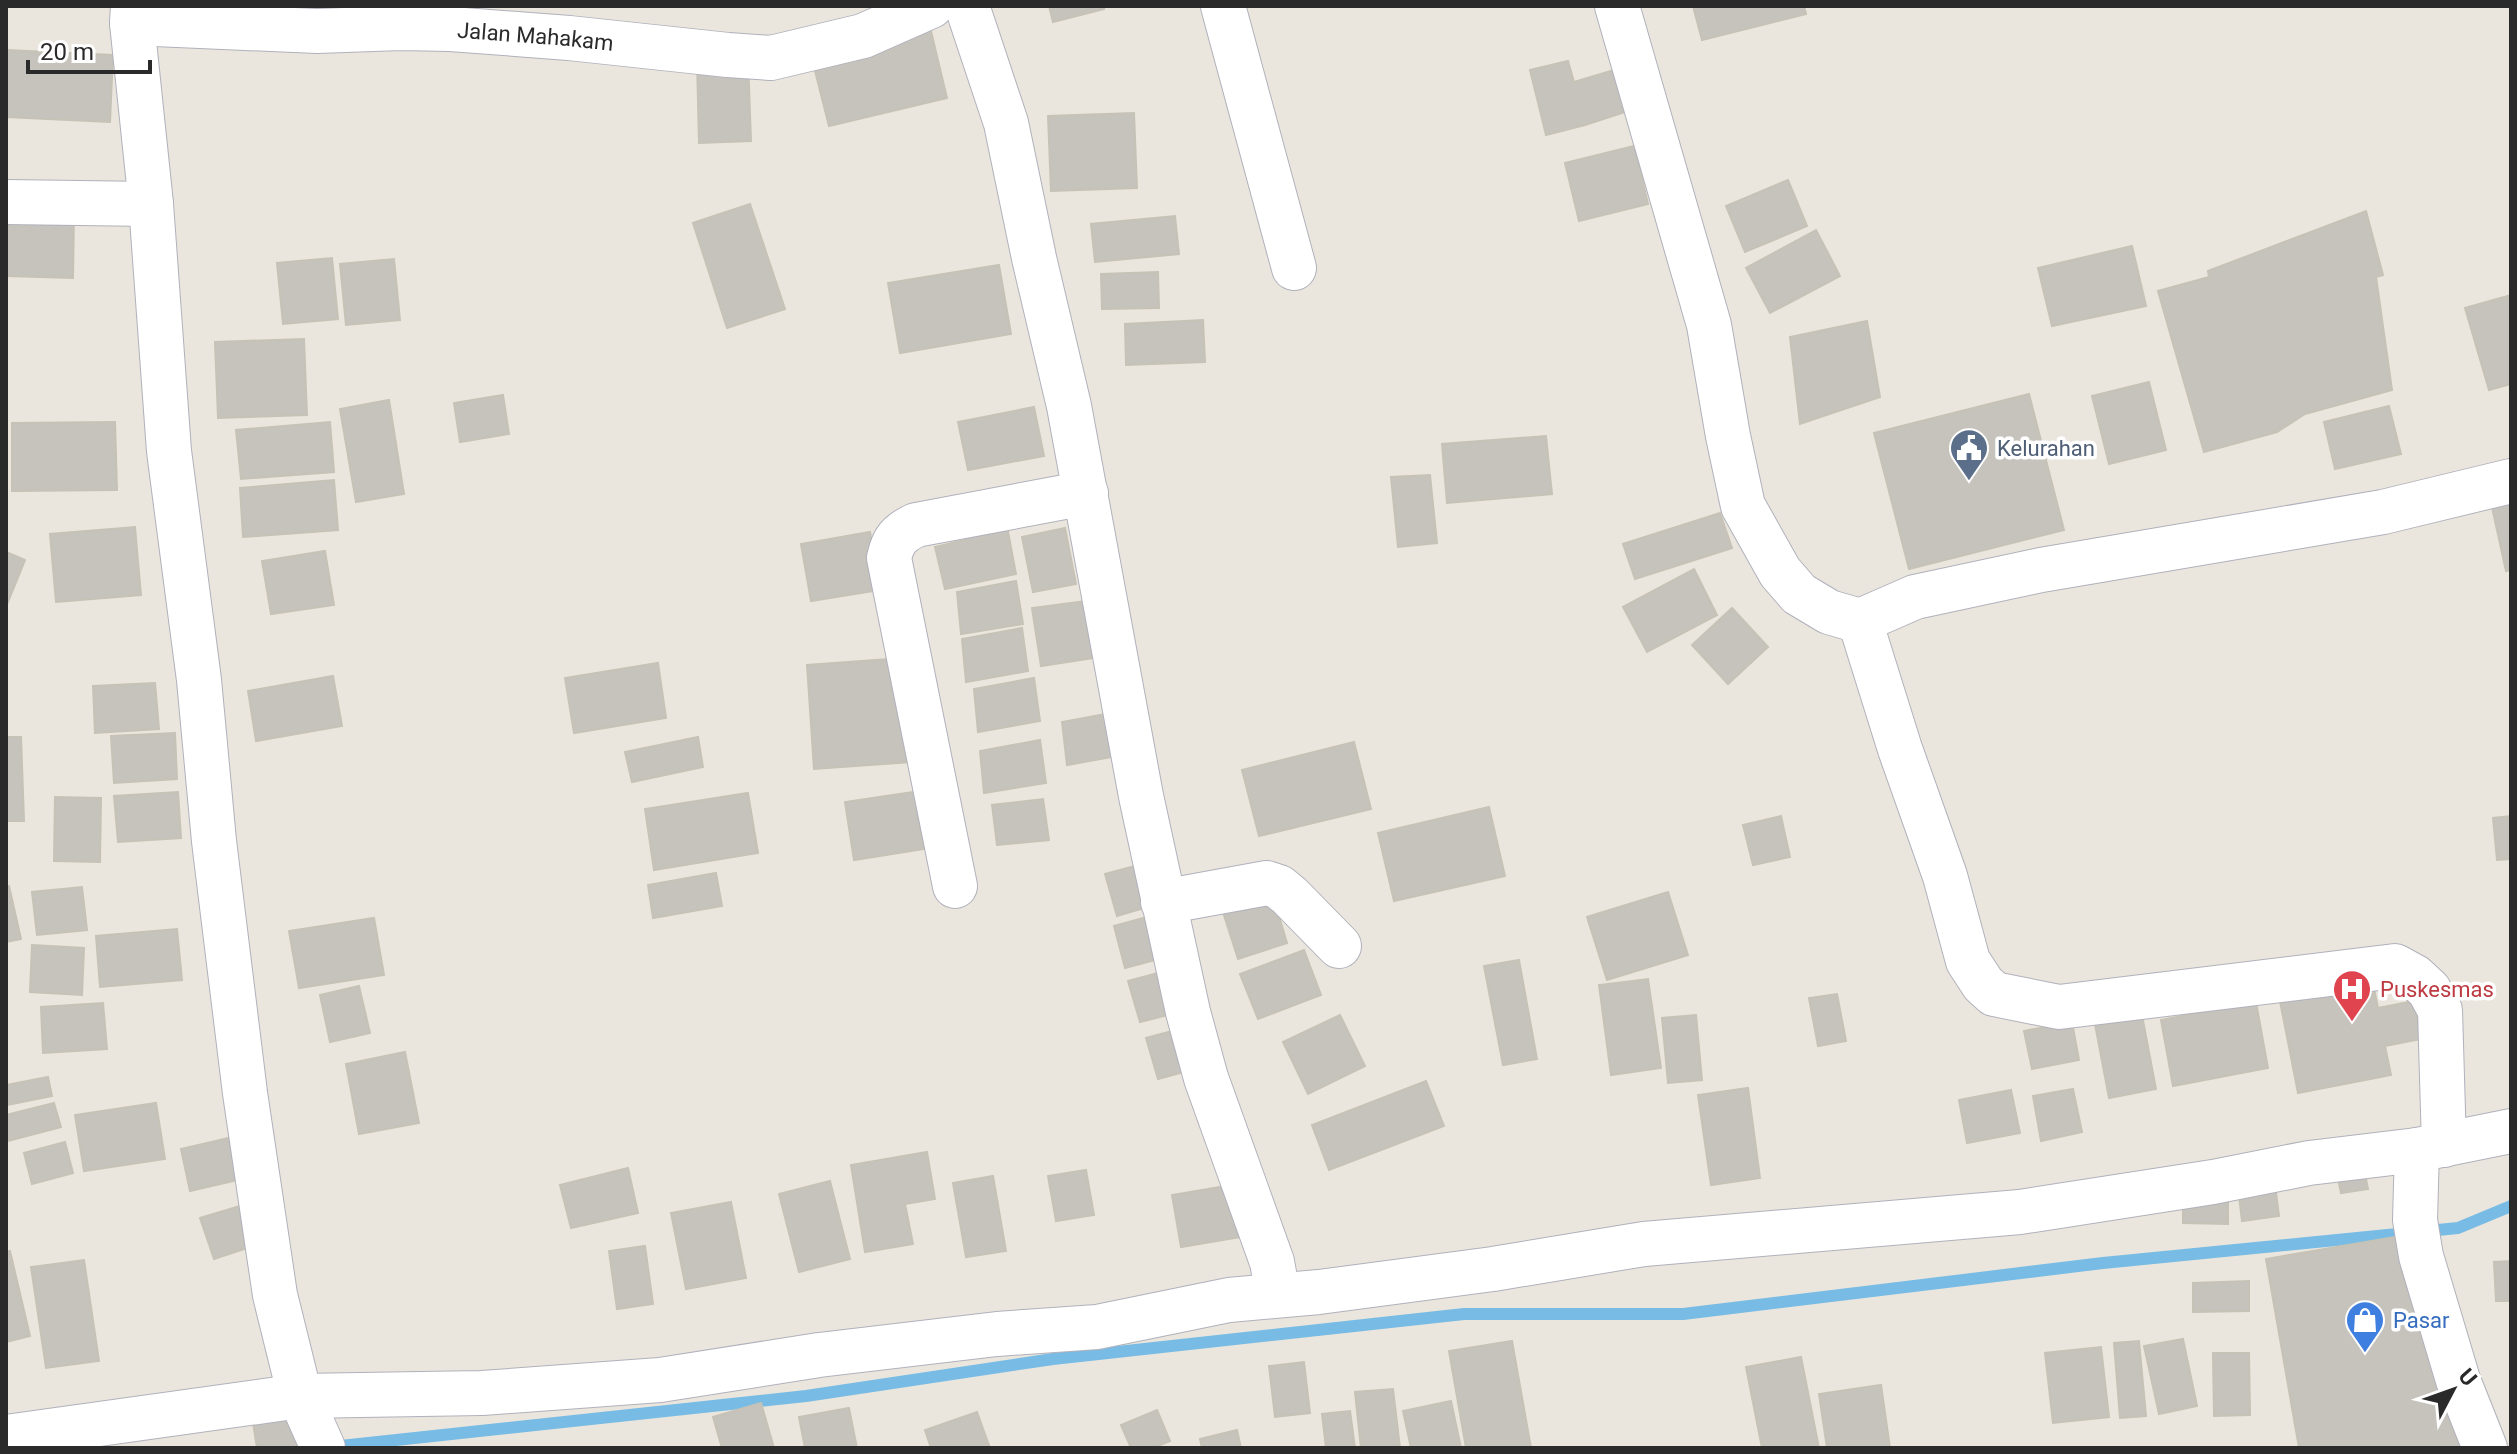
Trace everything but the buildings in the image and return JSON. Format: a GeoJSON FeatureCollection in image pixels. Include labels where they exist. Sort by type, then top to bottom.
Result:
{"type":"FeatureCollection","features":[{"type":"Feature","properties":{"kind":"street","name":"Jalan Mahakam"},"geometry":{"type":"LineString","coordinates":[[133,15],[317,31],[450,29],[771,58],[863,36],[931,6]]}},
{"type":"Feature","properties":{"kind":"street"},"geometry":{"type":"LineString","coordinates":[[967,6],[1006,123],[1069,406],[1163,902],[1206,1078],[1272,1262],[1278,1295]]}},
{"type":"Feature","properties":{"kind":"street"},"geometry":{"type":"LineString","coordinates":[[1223,6],[1294,268]]}},
{"type":"Feature","properties":{"kind":"street"},"geometry":{"type":"LineString","coordinates":[[1617,6],[1709,325],[1743,506],[1780,572],[1799,594],[1829,612],[1860,621],[1915,597],[2027,573],[2383,512],[2511,481]]}},
{"type":"Feature","properties":{"kind":"street"},"geometry":{"type":"LineString","coordinates":[[133,15],[169,451],[199,680],[214,841],[245,1093],[275,1295],[312,1422]]}},
{"type":"Feature","properties":{"kind":"street"},"geometry":{"type":"LineString","coordinates":[[6,202],[151,204]]}},
{"type":"Feature","properties":{"kind":"street"},"geometry":{"type":"LineString","coordinates":[[955,886],[889,558],[892,542],[903,531],[916,525],[1086,493]]}},
{"type":"Feature","properties":{"kind":"street"},"geometry":{"type":"LineString","coordinates":[[1860,621],[1900,749],[1945,876],[1968,961],[1974,973],[1994,994],[2059,1007],[2395,966],[2415,977],[2429,990],[2440,1010],[2430,1148],[2418,1238],[2458,1380],[2485,1448]]}},
{"type":"Feature","properties":{"kind":"street"},"geometry":{"type":"LineString","coordinates":[[1163,902],[1267,883],[1279,887],[1290,896],[1339,946]]}},
{"type":"Feature","properties":{"kind":"street"},"geometry":{"type":"LineString","coordinates":[[6,1437],[312,1422],[482,1393],[660,1380],[819,1355],[997,1334],[1097,1327],[1229,1300],[1319,1292],[1493,1269],[1644,1244],[2020,1212],[2213,1182],[2309,1163],[2430,1148],[2511,1131]]}},
{"type":"Feature","properties":{"kind":"waterway"},"geometry":{"type":"LineString","coordinates":[[331,1447],[806,1396],[1053,1359],[1464,1314],[1683,1314],[2103,1263],[2458,1228],[2511,1206]]}},
{"type":"Feature","properties":{"kind":"place","name":"Kelurahan"},"geometry":{"type":"Point","coordinates":[1969,482]}},
{"type":"Feature","properties":{"kind":"place","name":"Puskesmas"},"geometry":{"type":"Point","coordinates":[2352,1023]}},
{"type":"Feature","properties":{"kind":"place","name":"Pasar"},"geometry":{"type":"Point","coordinates":[2365,1354]}}]}
